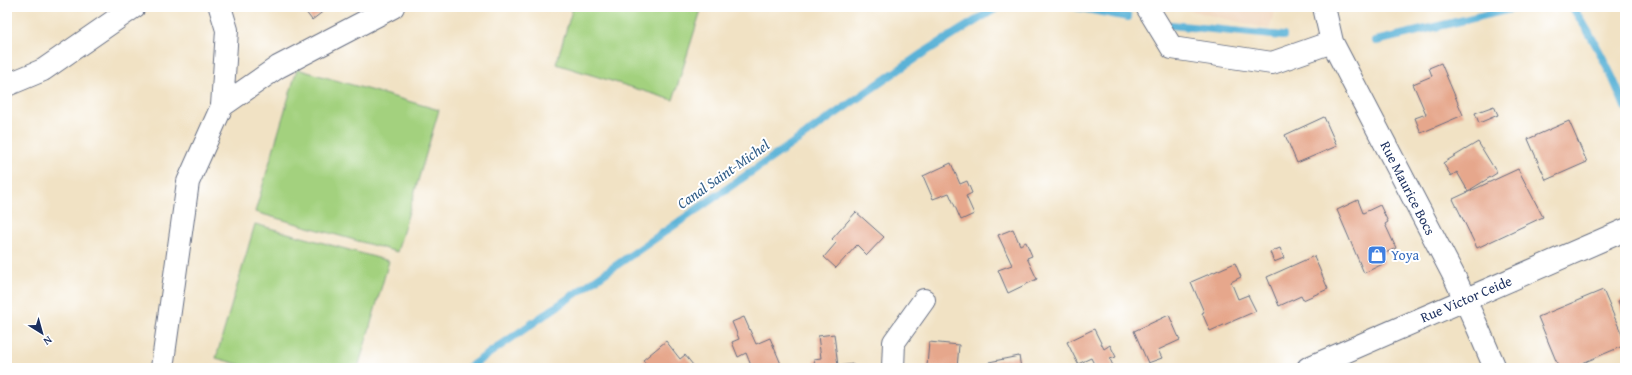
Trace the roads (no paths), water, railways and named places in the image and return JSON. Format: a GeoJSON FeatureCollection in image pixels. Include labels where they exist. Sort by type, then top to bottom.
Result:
{"type":"FeatureCollection","features":[{"type":"Feature","properties":{"kind":"street"},"geometry":{"type":"LineString","coordinates":[[7,85],[43,70],[134,7]]}},
{"type":"Feature","properties":{"kind":"street"},"geometry":{"type":"LineString","coordinates":[[162,368],[188,182],[222,106],[227,30],[220,7]]}},
{"type":"Feature","properties":{"kind":"street"},"geometry":{"type":"LineString","coordinates":[[222,106],[278,67],[393,7]]}},
{"type":"Feature","properties":{"kind":"street"},"geometry":{"type":"LineString","coordinates":[[1147,7],[1172,48],[1272,63],[1332,42]]}},
{"type":"Feature","properties":{"kind":"street","name":"Rue Maurice Bocs"},"geometry":{"type":"LineString","coordinates":[[1324,7],[1332,42],[1455,278],[1477,326],[1491,365]]}},
{"type":"Feature","properties":{"kind":"street","name":"Rue Victor Ceide"},"geometry":{"type":"LineString","coordinates":[[1308,368],[1625,230]]}},
{"type":"Feature","properties":{"kind":"street"},"geometry":{"type":"LineString","coordinates":[[893,368],[894,342],[924,300]]}},
{"type":"Feature","properties":{"kind":"waterway","name":"Canal Saint-Michel"},"geometry":{"type":"LineString","coordinates":[[468,368],[920,55],[998,7]]}},
{"type":"Feature","properties":{"kind":"waterway","name":"Canal Saint-Michel"},"geometry":{"type":"LineString","coordinates":[[1076,7],[1128,17]]}},
{"type":"Feature","properties":{"kind":"waterway","name":"Canal Saint-Michel"},"geometry":{"type":"LineString","coordinates":[[1376,41],[1519,7]]}},
{"type":"Feature","properties":{"kind":"waterway","name":"Canal Saint-Michel"},"geometry":{"type":"LineString","coordinates":[[1572,7],[1602,56],[1625,107]]}},
{"type":"Feature","properties":{"kind":"waterway","name":"Canal Saint-Michel"},"geometry":{"type":"LineString","coordinates":[[1171,25],[1283,36]]}},
{"type":"Feature","properties":{"kind":"place","name":"Yoya"},"geometry":{"type":"Point","coordinates":[1377,255]}}]}
